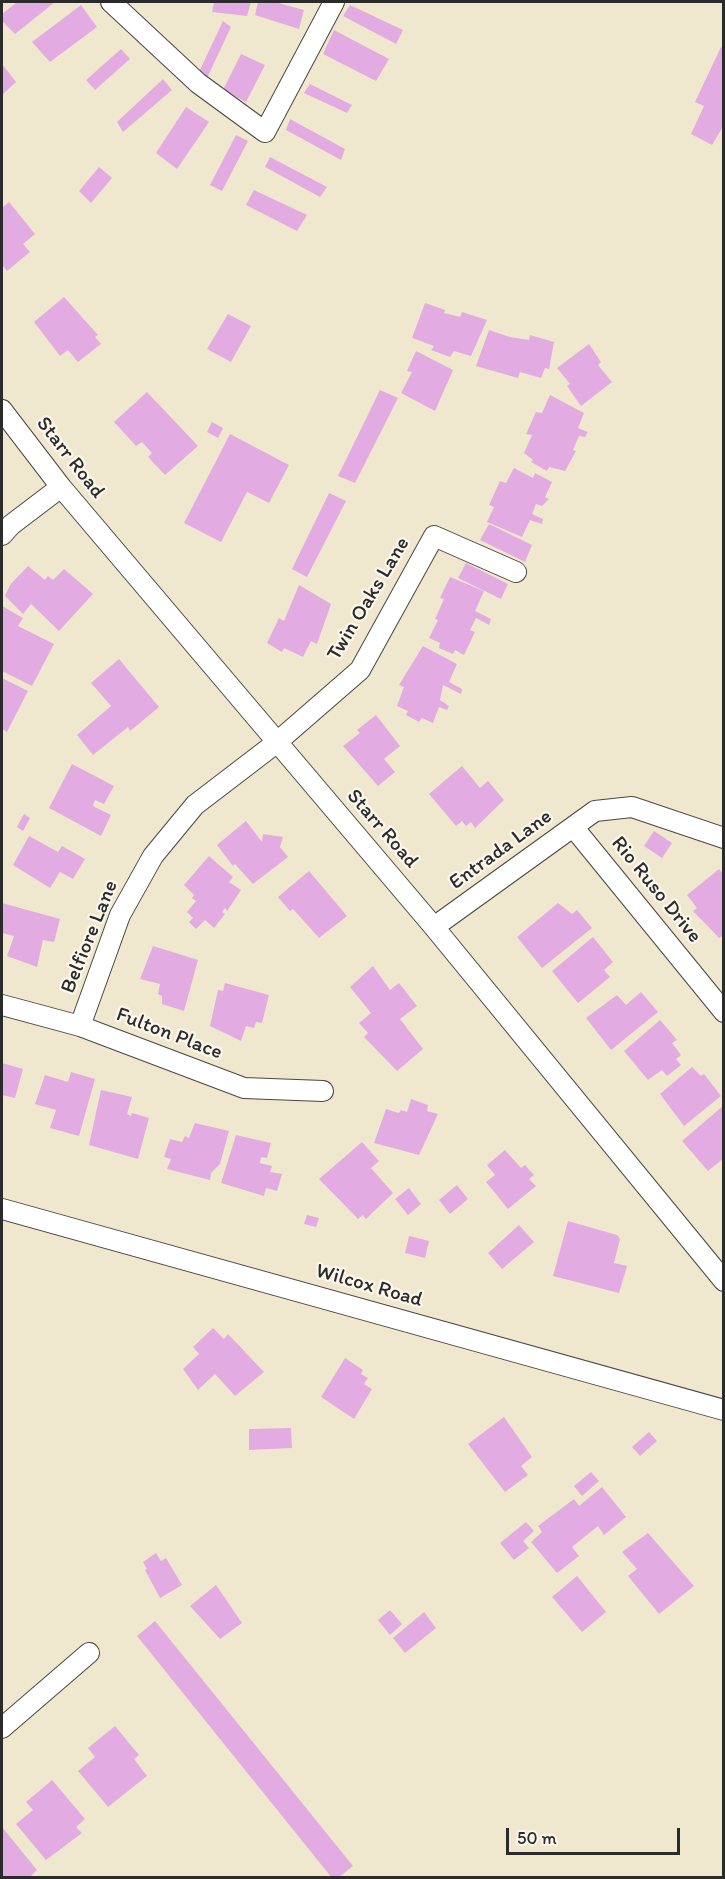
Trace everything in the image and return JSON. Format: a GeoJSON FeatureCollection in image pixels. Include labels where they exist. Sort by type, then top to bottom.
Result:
{"type":"FeatureCollection","features":[{"type":"Feature","properties":{"kind":"street"},"geometry":{"type":"LineString","coordinates":[[111,2],[198,83],[265,132],[334,2]]}},
{"type":"Feature","properties":{"kind":"street","name":"Starr Road"},"geometry":{"type":"LineString","coordinates":[[2,410],[61,487],[276,743],[435,927],[723,1281]]}},
{"type":"Feature","properties":{"kind":"street"},"geometry":{"type":"LineString","coordinates":[[2,535],[11,525],[61,487]]}},
{"type":"Feature","properties":{"kind":"street","name":"Twin Oaks Lane"},"geometry":{"type":"LineString","coordinates":[[276,743],[360,670],[434,536],[516,572]]}},
{"type":"Feature","properties":{"kind":"street","name":"Belfiore Lane"},"geometry":{"type":"LineString","coordinates":[[80,1026],[120,915],[153,856],[195,805],[276,743]]}},
{"type":"Feature","properties":{"kind":"street","name":"Entrada Lane"},"geometry":{"type":"LineString","coordinates":[[435,927],[595,811],[632,807],[723,838]]}},
{"type":"Feature","properties":{"kind":"street","name":"Rio Ruso Drive"},"geometry":{"type":"LineString","coordinates":[[574,828],[723,1012]]}},
{"type":"Feature","properties":{"kind":"street","name":"Fulton Place"},"geometry":{"type":"LineString","coordinates":[[2,1005],[80,1026],[244,1088],[323,1091]]}},
{"type":"Feature","properties":{"kind":"street","name":"Wilcox Road"},"geometry":{"type":"LineString","coordinates":[[2,1209],[723,1410]]}},
{"type":"Feature","properties":{"kind":"street"},"geometry":{"type":"LineString","coordinates":[[2,1728],[89,1653]]}},
{"type":"Feature","properties":{"kind":"building"},"geometry":{"type":"Polygon","coordinates":[[[17,2],[55,2],[15,34],[2,21],[2,14],[17,2]]]}},
{"type":"Feature","properties":{"kind":"building"},"geometry":{"type":"Polygon","coordinates":[[[214,2],[251,2],[247,16],[212,12],[214,2]]]}},
{"type":"Feature","properties":{"kind":"building"},"geometry":{"type":"Polygon","coordinates":[[[258,2],[275,2],[304,10],[299,29],[255,15],[258,2]]]}},
{"type":"Feature","properties":{"kind":"building"},"geometry":{"type":"Polygon","coordinates":[[[81,5],[97,27],[50,62],[32,42],[81,5]]]}},
{"type":"Feature","properties":{"kind":"building"},"geometry":{"type":"Polygon","coordinates":[[[350,5],[403,30],[396,44],[343,16],[350,5]]]}},
{"type":"Feature","properties":{"kind":"building"},"geometry":{"type":"Polygon","coordinates":[[[223,21],[231,27],[207,78],[198,74],[223,21]]]}},
{"type":"Feature","properties":{"kind":"building"},"geometry":{"type":"Polygon","coordinates":[[[334,30],[389,59],[376,81],[323,54],[334,30]]]}},
{"type":"Feature","properties":{"kind":"building"},"geometry":{"type":"Polygon","coordinates":[[[721,47],[724,48],[724,125],[712,145],[691,134],[704,106],[695,102],[721,47]]]}},
{"type":"Feature","properties":{"kind":"building"},"geometry":{"type":"Polygon","coordinates":[[[121,49],[130,59],[95,90],[86,80],[121,49]]]}},
{"type":"Feature","properties":{"kind":"building"},"geometry":{"type":"Polygon","coordinates":[[[241,54],[265,65],[246,102],[223,90],[241,54]]]}},
{"type":"Feature","properties":{"kind":"building"},"geometry":{"type":"Polygon","coordinates":[[[2,64],[16,82],[2,95],[2,64]]]}},
{"type":"Feature","properties":{"kind":"building"},"geometry":{"type":"Polygon","coordinates":[[[163,79],[172,90],[123,132],[117,122],[163,79]]]}},
{"type":"Feature","properties":{"kind":"building"},"geometry":{"type":"Polygon","coordinates":[[[310,84],[352,105],[347,113],[304,93],[310,84]]]}},
{"type":"Feature","properties":{"kind":"building"},"geometry":{"type":"Polygon","coordinates":[[[186,107],[209,122],[177,169],[156,153],[186,107]]]}},
{"type":"Feature","properties":{"kind":"building"},"geometry":{"type":"Polygon","coordinates":[[[290,119],[345,149],[341,160],[286,130],[290,119]]]}},
{"type":"Feature","properties":{"kind":"building"},"geometry":{"type":"Polygon","coordinates":[[[236,135],[248,141],[222,191],[210,185],[236,135]]]}},
{"type":"Feature","properties":{"kind":"building"},"geometry":{"type":"Polygon","coordinates":[[[270,157],[327,187],[320,197],[265,167],[270,157]]]}},
{"type":"Feature","properties":{"kind":"building"},"geometry":{"type":"Polygon","coordinates":[[[99,167],[112,178],[91,203],[79,191],[99,167]]]}},
{"type":"Feature","properties":{"kind":"building"},"geometry":{"type":"Polygon","coordinates":[[[254,190],[307,215],[297,231],[246,205],[254,190]]]}},
{"type":"Feature","properties":{"kind":"building"},"geometry":{"type":"Polygon","coordinates":[[[9,202],[35,234],[23,244],[30,252],[7,271],[2,265],[2,208],[9,202]]]}},
{"type":"Feature","properties":{"kind":"building"},"geometry":{"type":"Polygon","coordinates":[[[64,297],[98,335],[95,337],[101,344],[78,362],[68,350],[60,356],[34,322],[64,297]]]}},
{"type":"Feature","properties":{"kind":"building"},"geometry":{"type":"Polygon","coordinates":[[[425,303],[445,310],[444,313],[460,317],[462,312],[487,320],[471,356],[454,351],[450,357],[431,350],[434,346],[412,338],[425,303]]]}},
{"type":"Feature","properties":{"kind":"building"},"geometry":{"type":"Polygon","coordinates":[[[228,314],[251,326],[231,362],[207,349],[228,314]]]}},
{"type":"Feature","properties":{"kind":"building"},"geometry":{"type":"Polygon","coordinates":[[[489,330],[510,337],[529,340],[530,335],[554,342],[549,369],[545,368],[541,378],[520,372],[518,378],[476,366],[489,330]]]}},
{"type":"Feature","properties":{"kind":"building"},"geometry":{"type":"Polygon","coordinates":[[[589,344],[601,362],[598,365],[612,382],[581,406],[567,386],[570,384],[557,368],[589,344]]]}},
{"type":"Feature","properties":{"kind":"building"},"geometry":{"type":"Polygon","coordinates":[[[416,351],[453,370],[435,411],[401,393],[412,372],[407,371],[416,351]]]}},
{"type":"Feature","properties":{"kind":"building"},"geometry":{"type":"Polygon","coordinates":[[[380,390],[398,398],[355,483],[338,476],[380,390]]]}},
{"type":"Feature","properties":{"kind":"building"},"geometry":{"type":"Polygon","coordinates":[[[147,392],[198,446],[165,475],[148,457],[152,453],[142,442],[136,446],[114,422],[147,392]]]}},
{"type":"Feature","properties":{"kind":"building"},"geometry":{"type":"Polygon","coordinates":[[[550,395],[584,413],[578,428],[588,432],[585,437],[579,436],[573,450],[576,451],[565,471],[549,467],[547,471],[531,462],[533,460],[524,453],[532,435],[526,434],[536,412],[542,413],[550,395]]]}},
{"type":"Feature","properties":{"kind":"building"},"geometry":{"type":"Polygon","coordinates":[[[212,422],[223,428],[218,438],[207,432],[212,422]]]}},
{"type":"Feature","properties":{"kind":"building"},"geometry":{"type":"Polygon","coordinates":[[[230,434],[289,465],[269,503],[247,492],[221,542],[184,523],[230,434]]]}},
{"type":"Feature","properties":{"kind":"building"},"geometry":{"type":"Polygon","coordinates":[[[514,468],[533,478],[535,473],[552,482],[545,497],[549,499],[542,506],[536,504],[532,514],[543,519],[542,524],[530,520],[522,537],[487,522],[494,507],[489,505],[500,481],[506,483],[514,468]]]}},
{"type":"Feature","properties":{"kind":"building"},"geometry":{"type":"Polygon","coordinates":[[[329,493],[346,501],[307,577],[292,569],[329,493]]]}},
{"type":"Feature","properties":{"kind":"building"},"geometry":{"type":"Polygon","coordinates":[[[489,524],[532,545],[525,562],[480,540],[489,524]]]}},
{"type":"Feature","properties":{"kind":"building"},"geometry":{"type":"Polygon","coordinates":[[[466,563],[508,584],[501,599],[458,578],[466,563]]]}},
{"type":"Feature","properties":{"kind":"building"},"geometry":{"type":"Polygon","coordinates":[[[28,566],[45,580],[48,576],[53,580],[64,569],[93,594],[59,631],[31,604],[23,614],[5,596],[10,585],[28,566]]]}},
{"type":"Feature","properties":{"kind":"building"},"geometry":{"type":"Polygon","coordinates":[[[450,577],[484,591],[475,611],[491,619],[489,625],[476,618],[470,630],[475,632],[464,655],[455,650],[453,654],[439,648],[440,643],[429,638],[438,620],[435,619],[444,599],[440,598],[450,577]]]}},
{"type":"Feature","properties":{"kind":"building"},"geometry":{"type":"Polygon","coordinates":[[[299,585],[331,604],[317,644],[311,641],[303,657],[284,648],[282,652],[267,643],[279,618],[284,621],[299,585]]]}},
{"type":"Feature","properties":{"kind":"building"},"geometry":{"type":"Polygon","coordinates":[[[2,606],[23,618],[18,626],[54,644],[32,686],[2,671],[2,606]]]}},
{"type":"Feature","properties":{"kind":"building"},"geometry":{"type":"Polygon","coordinates":[[[423,646],[457,664],[449,682],[462,689],[461,694],[443,685],[440,700],[449,706],[447,710],[439,707],[433,723],[422,718],[419,722],[406,715],[408,711],[397,706],[404,687],[399,685],[423,646]]]}},
{"type":"Feature","properties":{"kind":"building"},"geometry":{"type":"Polygon","coordinates":[[[119,659],[159,707],[130,731],[128,727],[93,755],[77,735],[111,706],[91,683],[119,659]]]}},
{"type":"Feature","properties":{"kind":"building"},"geometry":{"type":"Polygon","coordinates":[[[2,678],[28,691],[7,732],[2,729],[2,678]]]}},
{"type":"Feature","properties":{"kind":"building"},"geometry":{"type":"Polygon","coordinates":[[[376,715],[400,746],[384,759],[395,772],[378,786],[343,746],[360,733],[357,730],[376,715]]]}},
{"type":"Feature","properties":{"kind":"building"},"geometry":{"type":"Polygon","coordinates":[[[72,764],[114,786],[104,804],[95,800],[93,806],[111,815],[101,836],[49,808],[72,764]]]}},
{"type":"Feature","properties":{"kind":"building"},"geometry":{"type":"Polygon","coordinates":[[[462,766],[480,788],[488,781],[504,800],[475,828],[471,822],[466,826],[462,821],[456,826],[429,794],[462,766]]]}},
{"type":"Feature","properties":{"kind":"building"},"geometry":{"type":"Polygon","coordinates":[[[24,814],[30,818],[23,831],[17,827],[24,814]]]}},
{"type":"Feature","properties":{"kind":"building"},"geometry":{"type":"Polygon","coordinates":[[[246,821],[262,842],[263,834],[283,837],[280,847],[288,857],[253,884],[235,864],[233,866],[217,845],[246,821]]]}},
{"type":"Feature","properties":{"kind":"building"},"geometry":{"type":"Polygon","coordinates":[[[654,831],[672,843],[662,858],[644,846],[654,831]]]}},
{"type":"Feature","properties":{"kind":"building"},"geometry":{"type":"Polygon","coordinates":[[[29,836],[58,852],[62,846],[85,859],[73,879],[60,872],[50,888],[13,865],[29,836]]]}},
{"type":"Feature","properties":{"kind":"building"},"geometry":{"type":"Polygon","coordinates":[[[209,856],[233,877],[229,882],[241,890],[227,911],[225,908],[222,912],[225,914],[214,928],[205,920],[196,929],[189,922],[193,918],[187,912],[196,901],[192,898],[194,895],[184,885],[209,856]]]}},
{"type":"Feature","properties":{"kind":"building"},"geometry":{"type":"Polygon","coordinates":[[[719,869],[724,875],[724,935],[719,938],[693,911],[697,908],[687,895],[719,869]]]}},
{"type":"Feature","properties":{"kind":"building"},"geometry":{"type":"Polygon","coordinates":[[[309,871],[347,916],[319,938],[293,909],[290,911],[278,897],[309,871]]]}},
{"type":"Feature","properties":{"kind":"building"},"geometry":{"type":"Polygon","coordinates":[[[2,903],[60,919],[54,942],[43,940],[37,967],[7,956],[14,936],[2,933],[2,903]]]}},
{"type":"Feature","properties":{"kind":"building"},"geometry":{"type":"Polygon","coordinates":[[[558,903],[572,914],[577,910],[592,928],[542,968],[517,937],[558,903]]]}},
{"type":"Feature","properties":{"kind":"building"},"geometry":{"type":"Polygon","coordinates":[[[593,937],[613,962],[604,970],[610,977],[578,1003],[552,971],[593,937]]]}},
{"type":"Feature","properties":{"kind":"building"},"geometry":{"type":"Polygon","coordinates":[[[153,946],[198,960],[184,1011],[162,1004],[162,996],[158,994],[160,984],[140,979],[153,946]]]}},
{"type":"Feature","properties":{"kind":"building"},"geometry":{"type":"Polygon","coordinates":[[[373,966],[390,990],[399,983],[417,1006],[400,1019],[423,1049],[397,1071],[364,1037],[368,1033],[359,1023],[371,1013],[350,987],[373,966]]]}},
{"type":"Feature","properties":{"kind":"building"},"geometry":{"type":"Polygon","coordinates":[[[225,983],[269,995],[262,1023],[256,1022],[254,1028],[246,1026],[241,1041],[210,1026],[218,990],[223,991],[225,983]]]}},
{"type":"Feature","properties":{"kind":"building"},"geometry":{"type":"Polygon","coordinates":[[[641,992],[658,1012],[611,1050],[586,1018],[617,995],[626,1005],[641,992]]]}},
{"type":"Feature","properties":{"kind":"building"},"geometry":{"type":"Polygon","coordinates":[[[660,1020],[677,1040],[672,1043],[681,1055],[676,1059],[681,1065],[667,1076],[662,1070],[648,1080],[624,1051],[660,1020]]]}},
{"type":"Feature","properties":{"kind":"building"},"geometry":{"type":"Polygon","coordinates":[[[2,1063],[23,1069],[15,1098],[2,1095],[2,1063]]]}},
{"type":"Feature","properties":{"kind":"building"},"geometry":{"type":"Polygon","coordinates":[[[692,1067],[701,1076],[704,1074],[721,1096],[684,1126],[660,1094],[692,1067]]]}},
{"type":"Feature","properties":{"kind":"building"},"geometry":{"type":"Polygon","coordinates":[[[71,1072],[95,1079],[79,1136],[50,1128],[56,1110],[35,1104],[45,1075],[68,1082],[71,1072]]]}},
{"type":"Feature","properties":{"kind":"building"},"geometry":{"type":"Polygon","coordinates":[[[101,1090],[132,1097],[127,1114],[131,1116],[132,1113],[149,1118],[138,1159],[89,1145],[101,1090]]]}},
{"type":"Feature","properties":{"kind":"building"},"geometry":{"type":"Polygon","coordinates":[[[411,1099],[428,1105],[427,1111],[438,1114],[419,1155],[374,1143],[386,1109],[399,1113],[401,1110],[407,1112],[411,1099]]]}},
{"type":"Feature","properties":{"kind":"building"},"geometry":{"type":"Polygon","coordinates":[[[724,1105],[724,1158],[708,1171],[682,1141],[724,1105]]]}},
{"type":"Feature","properties":{"kind":"building"},"geometry":{"type":"Polygon","coordinates":[[[195,1123],[229,1131],[220,1164],[211,1173],[210,1180],[167,1169],[171,1159],[164,1157],[170,1139],[182,1142],[185,1136],[189,1138],[195,1123]]]}},
{"type":"Feature","properties":{"kind":"building"},"geometry":{"type":"Polygon","coordinates":[[[236,1135],[271,1143],[267,1158],[261,1157],[260,1163],[272,1166],[270,1172],[282,1174],[277,1191],[266,1188],[264,1196],[221,1183],[236,1135]]]}},
{"type":"Feature","properties":{"kind":"building"},"geometry":{"type":"Polygon","coordinates":[[[362,1142],[379,1161],[371,1168],[393,1193],[366,1219],[363,1215],[358,1219],[319,1179],[362,1142]]]}},
{"type":"Feature","properties":{"kind":"building"},"geometry":{"type":"Polygon","coordinates":[[[505,1150],[521,1168],[525,1165],[534,1175],[529,1179],[536,1186],[508,1209],[486,1182],[495,1175],[487,1165],[505,1150]]]}},
{"type":"Feature","properties":{"kind":"building"},"geometry":{"type":"Polygon","coordinates":[[[457,1185],[468,1199],[450,1214],[439,1200],[457,1185]]]}},
{"type":"Feature","properties":{"kind":"building"},"geometry":{"type":"Polygon","coordinates":[[[409,1188],[421,1204],[408,1215],[395,1199],[409,1188]]]}},
{"type":"Feature","properties":{"kind":"building"},"geometry":{"type":"Polygon","coordinates":[[[307,1215],[319,1218],[316,1227],[304,1224],[307,1215]]]}},
{"type":"Feature","properties":{"kind":"building"},"geometry":{"type":"Polygon","coordinates":[[[568,1221],[617,1235],[620,1239],[614,1263],[627,1266],[619,1293],[553,1276],[568,1221]]]}},
{"type":"Feature","properties":{"kind":"building"},"geometry":{"type":"Polygon","coordinates":[[[519,1225],[534,1242],[502,1269],[488,1253],[519,1225]]]}},
{"type":"Feature","properties":{"kind":"building"},"geometry":{"type":"Polygon","coordinates":[[[409,1236],[429,1241],[425,1258],[405,1253],[409,1236]]]}},
{"type":"Feature","properties":{"kind":"building"},"geometry":{"type":"Polygon","coordinates":[[[213,1328],[224,1339],[228,1334],[264,1372],[235,1396],[215,1374],[198,1390],[183,1369],[199,1354],[193,1347],[213,1328]]]}},
{"type":"Feature","properties":{"kind":"building"},"geometry":{"type":"Polygon","coordinates":[[[345,1358],[363,1370],[361,1374],[368,1378],[364,1384],[372,1389],[354,1419],[321,1397],[345,1358]]]}},
{"type":"Feature","properties":{"kind":"building"},"geometry":{"type":"Polygon","coordinates":[[[504,1417],[532,1457],[521,1466],[528,1475],[505,1492],[468,1444],[504,1417]]]}},
{"type":"Feature","properties":{"kind":"building"},"geometry":{"type":"Polygon","coordinates":[[[291,1428],[292,1448],[249,1450],[249,1429],[291,1428]]]}},
{"type":"Feature","properties":{"kind":"building"},"geometry":{"type":"Polygon","coordinates":[[[649,1432],[657,1441],[640,1456],[632,1447],[649,1432]]]}},
{"type":"Feature","properties":{"kind":"building"},"geometry":{"type":"Polygon","coordinates":[[[591,1472],[599,1481],[582,1496],[574,1486],[591,1472]]]}},
{"type":"Feature","properties":{"kind":"building"},"geometry":{"type":"Polygon","coordinates":[[[602,1487],[626,1517],[604,1535],[598,1526],[572,1547],[579,1556],[557,1573],[531,1542],[542,1532],[538,1526],[574,1499],[579,1506],[602,1487]]]}},
{"type":"Feature","properties":{"kind":"building"},"geometry":{"type":"Polygon","coordinates":[[[526,1522],[534,1531],[523,1541],[529,1548],[514,1560],[500,1543],[526,1522]]]}},
{"type":"Feature","properties":{"kind":"building"},"geometry":{"type":"Polygon","coordinates":[[[648,1533],[694,1586],[659,1614],[628,1576],[637,1569],[622,1552],[648,1533]]]}},
{"type":"Feature","properties":{"kind":"building"},"geometry":{"type":"Polygon","coordinates":[[[156,1553],[161,1561],[166,1558],[182,1585],[160,1598],[143,1562],[156,1553]]]}},
{"type":"Feature","properties":{"kind":"building"},"geometry":{"type":"Polygon","coordinates":[[[577,1576],[606,1612],[582,1632],[552,1597],[577,1576]]]}},
{"type":"Feature","properties":{"kind":"building"},"geometry":{"type":"Polygon","coordinates":[[[216,1585],[242,1623],[220,1639],[190,1606],[216,1585]]]}},
{"type":"Feature","properties":{"kind":"building"},"geometry":{"type":"Polygon","coordinates":[[[390,1610],[402,1624],[390,1635],[378,1620],[390,1610]]]}},
{"type":"Feature","properties":{"kind":"building"},"geometry":{"type":"Polygon","coordinates":[[[424,1612],[436,1628],[405,1653],[393,1638],[424,1612]]]}},
{"type":"Feature","properties":{"kind":"building"},"geometry":{"type":"Polygon","coordinates":[[[155,1621],[353,1866],[338,1878],[332,1878],[137,1636],[155,1621]]]}},
{"type":"Feature","properties":{"kind":"building"},"geometry":{"type":"Polygon","coordinates":[[[115,1726],[139,1755],[134,1759],[147,1776],[108,1807],[78,1771],[95,1757],[88,1748],[115,1726]]]}},
{"type":"Feature","properties":{"kind":"building"},"geometry":{"type":"Polygon","coordinates":[[[52,1780],[85,1819],[76,1827],[82,1833],[46,1860],[16,1824],[33,1810],[26,1802],[52,1780]]]}},
{"type":"Feature","properties":{"kind":"building"},"geometry":{"type":"Polygon","coordinates":[[[2,1827],[37,1870],[29,1878],[2,1878],[2,1827]]]}}]}
